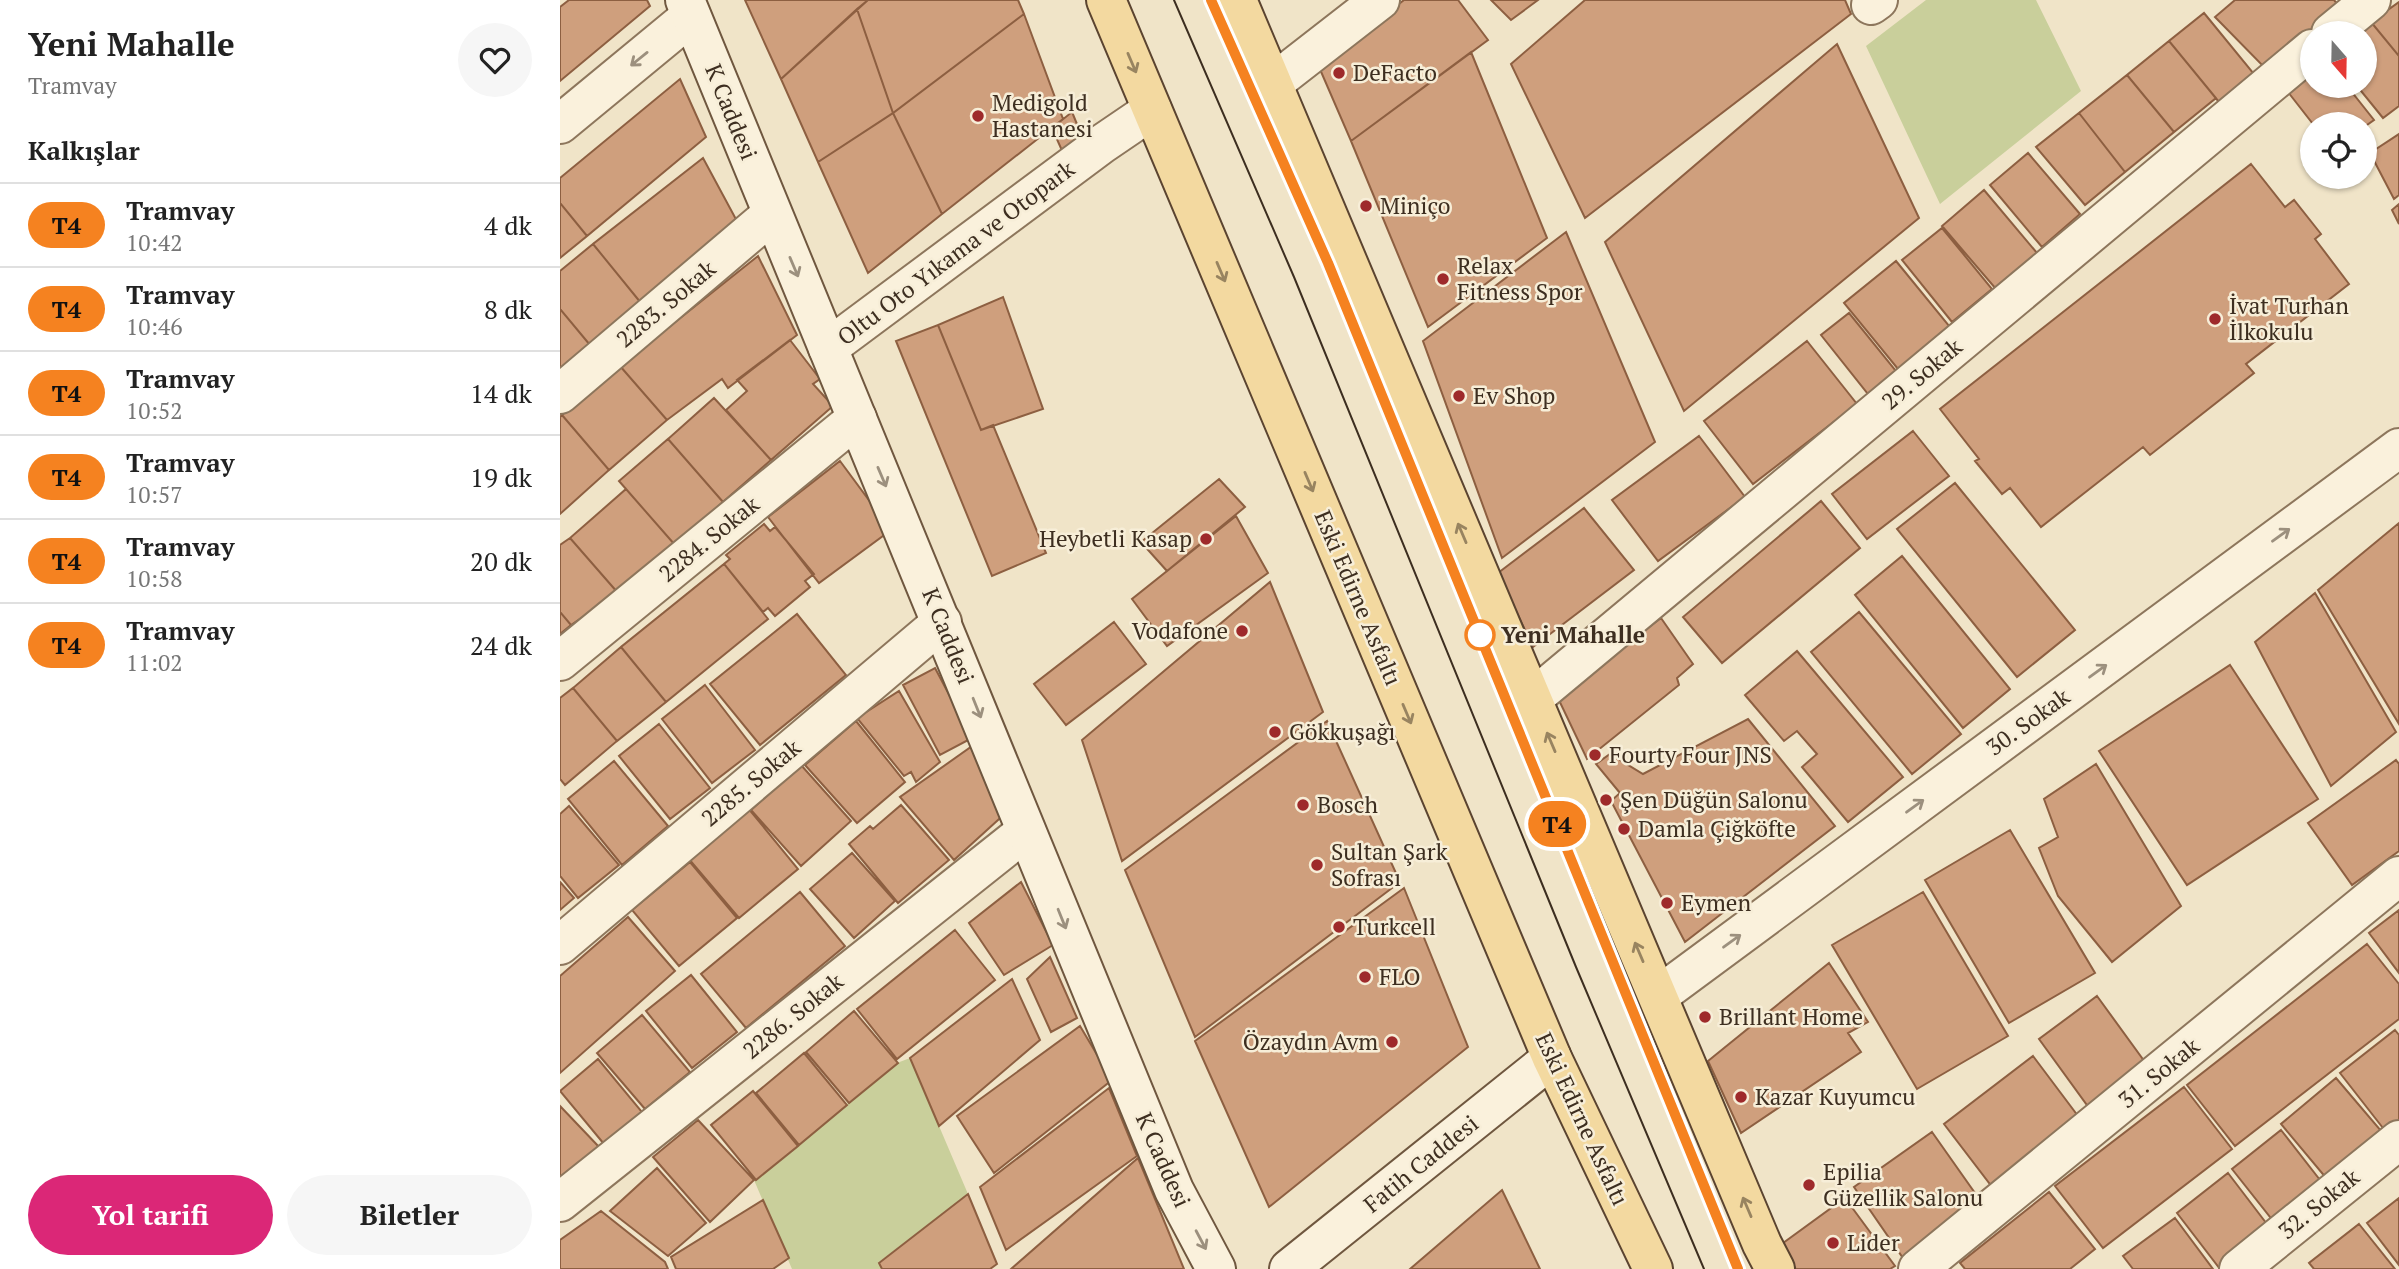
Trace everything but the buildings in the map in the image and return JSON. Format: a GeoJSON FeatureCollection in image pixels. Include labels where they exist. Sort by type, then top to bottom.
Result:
{"type":"FeatureCollection","features":[{"type":"Feature","properties":{"kind":"main road","name":"Eski Edirne Asfaltı"},"geometry":{"type":"LineString","coordinates":[[1106,0],[1552,1058],[1653,1269]]}},
{"type":"Feature","properties":{"kind":"main road"},"geometry":{"type":"LineString","coordinates":[[1237,0],[1775,1269]]}},
{"type":"Feature","properties":{"kind":"street"},"geometry":{"type":"LineString","coordinates":[[1272,84],[1380,0]]}},
{"type":"Feature","properties":{"kind":"street"},"geometry":{"type":"LineString","coordinates":[[2346,21],[2371,0]]}},
{"type":"Feature","properties":{"kind":"street"},"geometry":{"type":"LineString","coordinates":[[560,124],[688,8]]}},
{"type":"Feature","properties":{"kind":"street","name":"K Caddesi"},"geometry":{"type":"LineString","coordinates":[[688,8],[1174,1190],[1216,1269]]}},
{"type":"Feature","properties":{"kind":"street","name":"29. Sokak"},"geometry":{"type":"LineString","coordinates":[[1532,699],[2300,59]]}},
{"type":"Feature","properties":{"kind":"street","name":"Oltu Oto Yıkama ve Otopark"},"geometry":{"type":"LineString","coordinates":[[828,348],[1102,144],[1152,110]]}},
{"type":"Feature","properties":{"kind":"street","name":"2283. Sokak"},"geometry":{"type":"LineString","coordinates":[[560,394],[772,214]]}},
{"type":"Feature","properties":{"kind":"street","name":"2284. Sokak"},"geometry":{"type":"LineString","coordinates":[[560,661],[857,418]]}},
{"type":"Feature","properties":{"kind":"street","name":"30. Sokak"},"geometry":{"type":"LineString","coordinates":[[1658,996],[2399,449]]}},
{"type":"Feature","properties":{"kind":"street","name":"2285. Sokak"},"geometry":{"type":"LineString","coordinates":[[560,945],[942,622]]}},
{"type":"Feature","properties":{"kind":"street","name":"2286. Sokak"},"geometry":{"type":"LineString","coordinates":[[560,1202],[1026,831]]}},
{"type":"Feature","properties":{"kind":"street","name":"31. Sokak"},"geometry":{"type":"LineString","coordinates":[[1918,1269],[2399,876]]}},
{"type":"Feature","properties":{"kind":"street","name":"Fatih Caddesi"},"geometry":{"type":"LineString","coordinates":[[1289,1269],[1552,1058]]}},
{"type":"Feature","properties":{"kind":"street","name":"32. Sokak"},"geometry":{"type":"LineString","coordinates":[[2239,1269],[2399,1140]]}},
{"type":"Feature","properties":{"kind":"green space"},"geometry":{"type":"Polygon","coordinates":[[[1926,0],[2036,0],[2081,91],[1940,204],[1866,46],[1926,0]]]}},
{"type":"Feature","properties":{"kind":"green space"},"geometry":{"type":"Polygon","coordinates":[[[910,1058],[968,1194],[879,1262],[882,1269],[792,1269],[754,1180],[897,1063],[910,1058]]]}},
{"type":"Feature","properties":{"kind":"tram line"},"geometry":{"type":"LineString","coordinates":[[1174,0],[1294,277],[1576,967],[1704,1269]]}},
{"type":"Feature","properties":{"kind":"tram line"},"geometry":{"type":"LineString","coordinates":[[1211,0],[1328,263],[1738,1269]]}},
{"type":"Feature","properties":{"kind":"tram line","name":"T4"},"geometry":{"type":"LineString","coordinates":[[1211,0],[1328,263],[1738,1269]]}},
{"type":"Feature","properties":{"kind":"place","name":"DeFacto"},"geometry":{"type":"Point","coordinates":[1339,73]}},
{"type":"Feature","properties":{"kind":"place","name":"Medigold Hastanesi"},"geometry":{"type":"Point","coordinates":[978,116]}},
{"type":"Feature","properties":{"kind":"place","name":"Miniço"},"geometry":{"type":"Point","coordinates":[1366,206]}},
{"type":"Feature","properties":{"kind":"place","name":"Relax Fitness Spor"},"geometry":{"type":"Point","coordinates":[1443,279]}},
{"type":"Feature","properties":{"kind":"place","name":"İvat Turhan İlkokulu"},"geometry":{"type":"Point","coordinates":[2215,319]}},
{"type":"Feature","properties":{"kind":"place","name":"Ev Shop"},"geometry":{"type":"Point","coordinates":[1459,396]}},
{"type":"Feature","properties":{"kind":"place","name":"Heybetli Kasap"},"geometry":{"type":"Point","coordinates":[1206,539]}},
{"type":"Feature","properties":{"kind":"place","name":"Vodafone"},"geometry":{"type":"Point","coordinates":[1242,631]}},
{"type":"Feature","properties":{"kind":"place","name":"Yeni Mahalle"},"geometry":{"type":"Point","coordinates":[1480,635]}},
{"type":"Feature","properties":{"kind":"place","name":"Gökkuşağı"},"geometry":{"type":"Point","coordinates":[1275,732]}},
{"type":"Feature","properties":{"kind":"place","name":"Fourty Four JNS"},"geometry":{"type":"Point","coordinates":[1595,755]}},
{"type":"Feature","properties":{"kind":"place","name":"Şen Düğün Salonu"},"geometry":{"type":"Point","coordinates":[1606,800]}},
{"type":"Feature","properties":{"kind":"place","name":"Bosch"},"geometry":{"type":"Point","coordinates":[1303,805]}},
{"type":"Feature","properties":{"kind":"place","name":"Damla Çiğköfte"},"geometry":{"type":"Point","coordinates":[1624,829]}},
{"type":"Feature","properties":{"kind":"place","name":"Sultan Şark Sofrası"},"geometry":{"type":"Point","coordinates":[1317,865]}},
{"type":"Feature","properties":{"kind":"place","name":"Eymen"},"geometry":{"type":"Point","coordinates":[1667,903]}},
{"type":"Feature","properties":{"kind":"place","name":"Turkcell"},"geometry":{"type":"Point","coordinates":[1339,927]}},
{"type":"Feature","properties":{"kind":"place","name":"FLO"},"geometry":{"type":"Point","coordinates":[1365,977]}},
{"type":"Feature","properties":{"kind":"place","name":"Brillant Home"},"geometry":{"type":"Point","coordinates":[1705,1017]}},
{"type":"Feature","properties":{"kind":"place","name":"Özaydın Avm"},"geometry":{"type":"Point","coordinates":[1392,1042]}},
{"type":"Feature","properties":{"kind":"place","name":"Kazar Kuyumcu"},"geometry":{"type":"Point","coordinates":[1741,1097]}},
{"type":"Feature","properties":{"kind":"place","name":"Epilia Güzellik Salonu"},"geometry":{"type":"Point","coordinates":[1809,1185]}},
{"type":"Feature","properties":{"kind":"place","name":"Lider"},"geometry":{"type":"Point","coordinates":[1833,1243]}}]}
